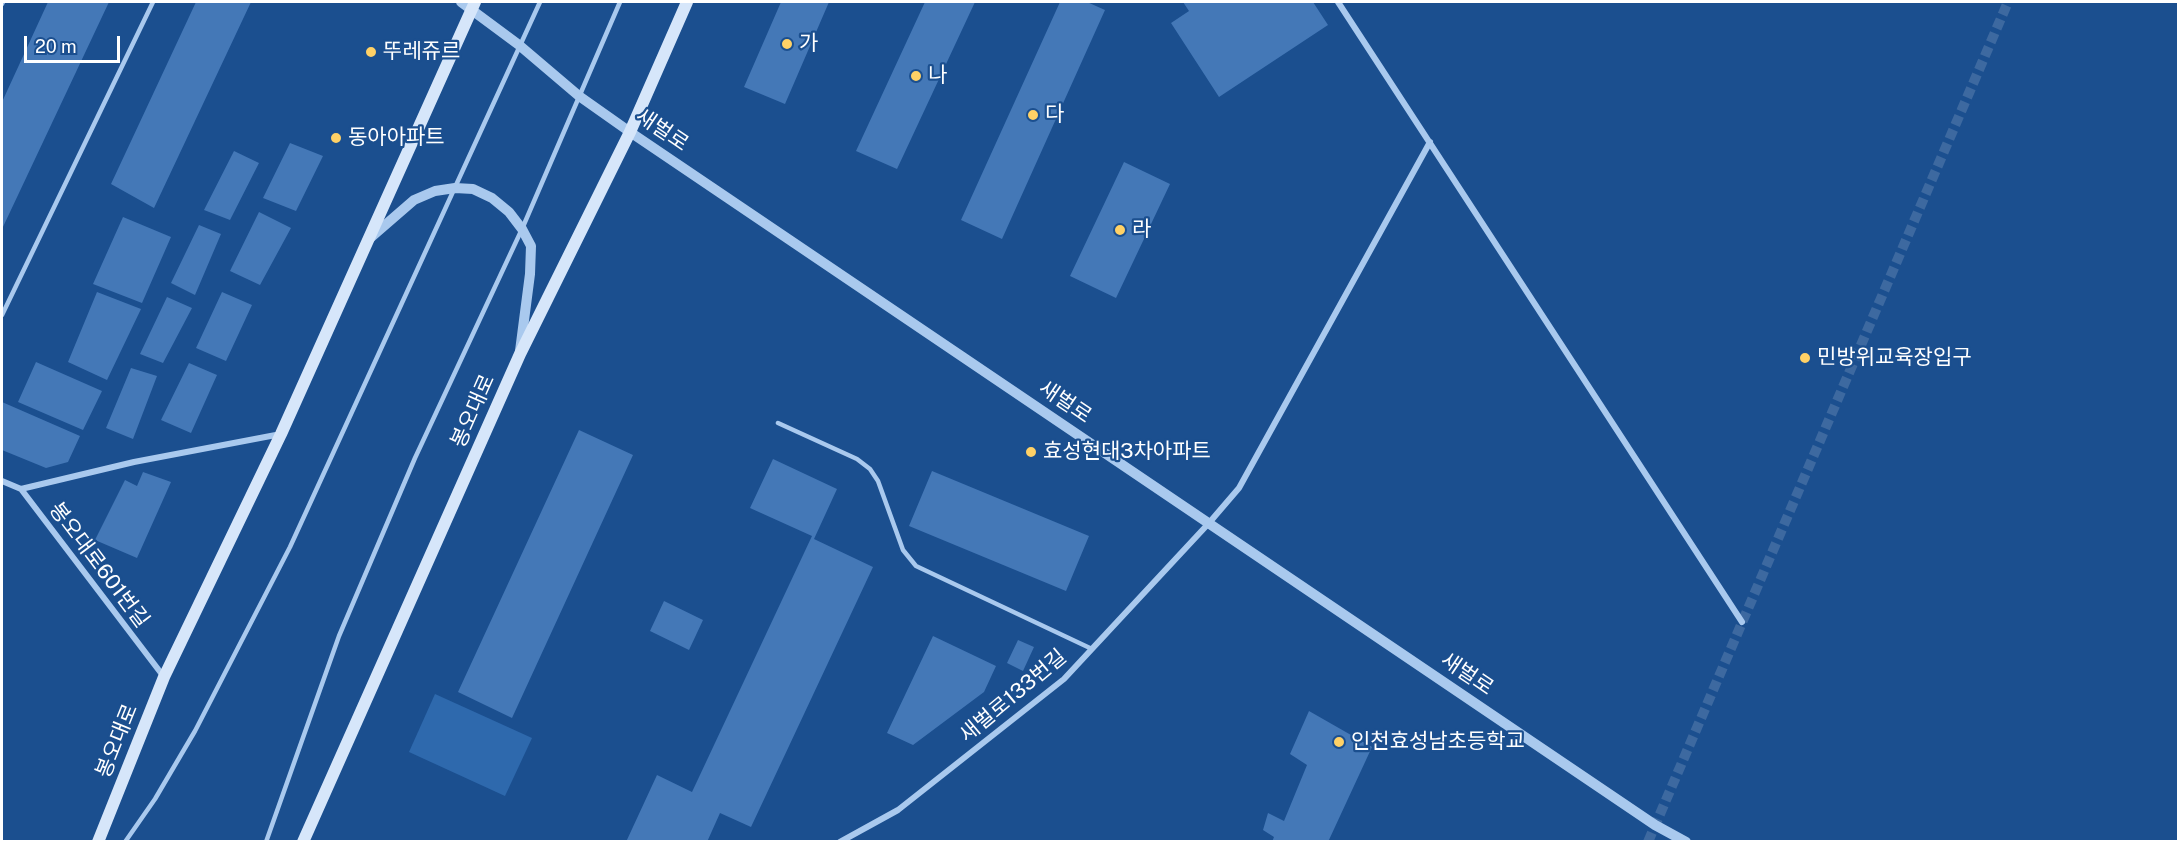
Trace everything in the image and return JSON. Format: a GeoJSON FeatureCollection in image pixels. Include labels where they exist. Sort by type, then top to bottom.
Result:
{"type":"FeatureCollection","features":[{"type":"Feature","properties":{"kind":"main road","name":"봉오대로"},"geometry":{"type":"LineString","coordinates":[[303,842],[520,354],[630,132],[687,2]]}},
{"type":"Feature","properties":{"kind":"main road","name":"봉오대로"},"geometry":{"type":"LineString","coordinates":[[98,842],[164,677],[281,434],[473,5]]}},
{"type":"Feature","properties":{"kind":"street","name":"새벌로"},"geometry":{"type":"LineString","coordinates":[[461,2],[473,5],[579,96],[630,132],[1655,825],[1686,842]]}},
{"type":"Feature","properties":{"kind":"street"},"geometry":{"type":"LineString","coordinates":[[1338,2],[1742,622]]}},
{"type":"Feature","properties":{"kind":"street","name":"새벌로133번길"},"geometry":{"type":"LineString","coordinates":[[840,842],[898,810],[1064,679],[1239,488],[1430,142]]}},
{"type":"Feature","properties":{"kind":"street"},"geometry":{"type":"LineString","coordinates":[[369,239],[414,200],[435,191],[455,188],[473,189],[492,198],[509,212],[531,246],[530,274],[520,354]]}},
{"type":"Feature","properties":{"kind":"street"},"geometry":{"type":"LineString","coordinates":[[21,489],[134,462],[281,434]]}},
{"type":"Feature","properties":{"kind":"street","name":"봉오대로601번길"},"geometry":{"type":"LineString","coordinates":[[2,481],[21,489],[164,677]]}},
{"type":"Feature","properties":{"kind":"lane"},"geometry":{"type":"LineString","coordinates":[[2,315],[153,2]]}},
{"type":"Feature","properties":{"kind":"lane"},"geometry":{"type":"LineString","coordinates":[[125,842],[155,799],[195,730],[290,547],[540,2]]}},
{"type":"Feature","properties":{"kind":"lane"},"geometry":{"type":"LineString","coordinates":[[266,842],[339,636],[415,458],[522,229],[621,2]]}},
{"type":"Feature","properties":{"kind":"lane"},"geometry":{"type":"LineString","coordinates":[[778,423],[857,459],[870,469],[878,481],[903,550],[916,566],[1092,649]]}},
{"type":"Feature","properties":{"kind":"shaded area"},"geometry":{"type":"Polygon","coordinates":[[[435,694],[532,738],[505,796],[409,752],[435,694]]]}},
{"type":"Feature","properties":{"kind":"building"},"geometry":{"type":"Polygon","coordinates":[[[48,2],[109,2],[2,229],[2,102],[48,2]]]}},
{"type":"Feature","properties":{"kind":"building"},"geometry":{"type":"Polygon","coordinates":[[[196,2],[251,2],[154,208],[111,184],[196,2]]]}},
{"type":"Feature","properties":{"kind":"building","name":"가"},"geometry":{"type":"Polygon","coordinates":[[[781,2],[829,2],[785,104],[744,87],[781,2]]]}},
{"type":"Feature","properties":{"kind":"building","name":"나"},"geometry":{"type":"Polygon","coordinates":[[[925,2],[975,2],[897,169],[856,151],[925,2]]]}},
{"type":"Feature","properties":{"kind":"building","name":"다"},"geometry":{"type":"Polygon","coordinates":[[[1060,2],[1087,2],[1105,10],[1002,239],[961,220],[1060,2]]]}},
{"type":"Feature","properties":{"kind":"building"},"geometry":{"type":"Polygon","coordinates":[[[1183,2],[1313,2],[1328,25],[1219,97],[1171,23],[1189,11],[1183,2]]]}},
{"type":"Feature","properties":{"kind":"building"},"geometry":{"type":"Polygon","coordinates":[[[290,143],[323,156],[296,211],[263,198],[290,143]]]}},
{"type":"Feature","properties":{"kind":"building"},"geometry":{"type":"Polygon","coordinates":[[[234,151],[259,163],[230,220],[204,210],[234,151]]]}},
{"type":"Feature","properties":{"kind":"building","name":"라"},"geometry":{"type":"Polygon","coordinates":[[[1124,162],[1170,184],[1116,298],[1070,276],[1124,162]]]}},
{"type":"Feature","properties":{"kind":"building"},"geometry":{"type":"Polygon","coordinates":[[[259,212],[291,228],[260,285],[230,271],[259,212]]]}},
{"type":"Feature","properties":{"kind":"building"},"geometry":{"type":"Polygon","coordinates":[[[123,217],[171,237],[142,303],[93,284],[123,217]]]}},
{"type":"Feature","properties":{"kind":"building"},"geometry":{"type":"Polygon","coordinates":[[[199,225],[221,234],[195,295],[171,283],[199,225]]]}},
{"type":"Feature","properties":{"kind":"building"},"geometry":{"type":"Polygon","coordinates":[[[97,292],[141,309],[107,380],[68,362],[97,292]]]}},
{"type":"Feature","properties":{"kind":"building"},"geometry":{"type":"Polygon","coordinates":[[[222,292],[252,305],[226,361],[196,348],[222,292]]]}},
{"type":"Feature","properties":{"kind":"building"},"geometry":{"type":"Polygon","coordinates":[[[167,297],[192,308],[163,363],[140,354],[167,297]]]}},
{"type":"Feature","properties":{"kind":"building"},"geometry":{"type":"Polygon","coordinates":[[[36,362],[102,391],[83,430],[18,402],[36,362]]]}},
{"type":"Feature","properties":{"kind":"building"},"geometry":{"type":"Polygon","coordinates":[[[189,363],[217,375],[191,433],[161,420],[189,363]]]}},
{"type":"Feature","properties":{"kind":"building"},"geometry":{"type":"Polygon","coordinates":[[[131,368],[157,376],[133,439],[106,428],[131,368]]]}},
{"type":"Feature","properties":{"kind":"building"},"geometry":{"type":"Polygon","coordinates":[[[2,402],[80,436],[68,462],[46,468],[2,450],[2,402]]]}},
{"type":"Feature","properties":{"kind":"building"},"geometry":{"type":"Polygon","coordinates":[[[579,430],[633,455],[512,718],[458,692],[579,430]]]}},
{"type":"Feature","properties":{"kind":"building"},"geometry":{"type":"Polygon","coordinates":[[[773,459],[837,489],[814,539],[873,567],[751,827],[720,813],[707,842],[626,842],[657,775],[692,792],[812,536],[750,508],[773,459]]]}},
{"type":"Feature","properties":{"kind":"building"},"geometry":{"type":"Polygon","coordinates":[[[932,471],[1089,536],[1066,591],[909,526],[932,471]]]}},
{"type":"Feature","properties":{"kind":"building"},"geometry":{"type":"Polygon","coordinates":[[[143,472],[171,482],[137,558],[95,540],[125,480],[137,486],[143,472]]]}},
{"type":"Feature","properties":{"kind":"building"},"geometry":{"type":"Polygon","coordinates":[[[664,601],[703,620],[689,650],[650,631],[664,601]]]}},
{"type":"Feature","properties":{"kind":"building"},"geometry":{"type":"Polygon","coordinates":[[[933,636],[996,666],[984,692],[913,745],[887,733],[933,636]]]}},
{"type":"Feature","properties":{"kind":"building"},"geometry":{"type":"Polygon","coordinates":[[[1018,640],[1034,647],[1023,671],[1007,663],[1018,640]]]}},
{"type":"Feature","properties":{"kind":"building"},"geometry":{"type":"Polygon","coordinates":[[[1309,711],[1372,747],[1328,842],[1272,842],[1274,837],[1263,830],[1268,813],[1284,821],[1307,765],[1290,754],[1309,711]]]}},
{"type":"Feature","properties":{"kind":"tunnel"},"geometry":{"type":"LineString","coordinates":[[1648,842],[2008,2]]}},
{"type":"Feature","properties":{"kind":"place","name":"가"},"geometry":{"type":"Point","coordinates":[787,44]}},
{"type":"Feature","properties":{"kind":"place","name":"뚜레쥬르"},"geometry":{"type":"Point","coordinates":[371,52]}},
{"type":"Feature","properties":{"kind":"place","name":"나"},"geometry":{"type":"Point","coordinates":[916,76]}},
{"type":"Feature","properties":{"kind":"place","name":"다"},"geometry":{"type":"Point","coordinates":[1033,115]}},
{"type":"Feature","properties":{"kind":"place","name":"동아아파트"},"geometry":{"type":"Point","coordinates":[336,138]}},
{"type":"Feature","properties":{"kind":"place","name":"라"},"geometry":{"type":"Point","coordinates":[1120,230]}},
{"type":"Feature","properties":{"kind":"place","name":"민방위교육장입구"},"geometry":{"type":"Point","coordinates":[1805,358]}},
{"type":"Feature","properties":{"kind":"place","name":"효성현대3차아파트"},"geometry":{"type":"Point","coordinates":[1031,452]}},
{"type":"Feature","properties":{"kind":"place","name":"인천효성남초등학교"},"geometry":{"type":"Point","coordinates":[1339,742]}}]}
